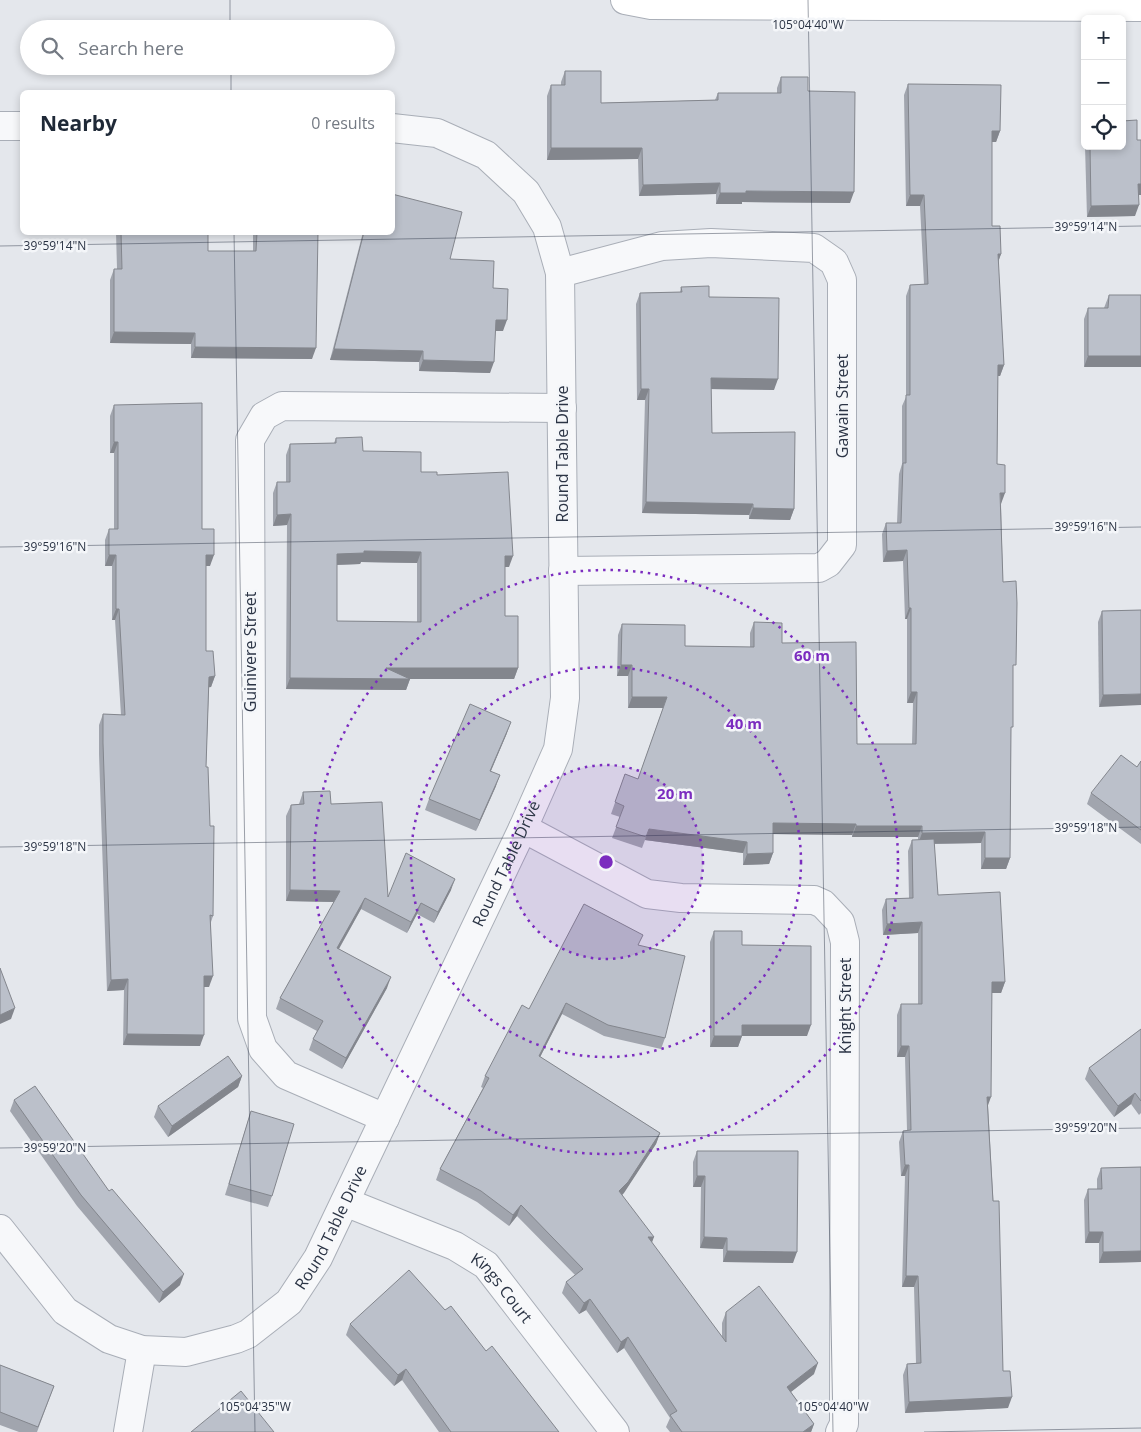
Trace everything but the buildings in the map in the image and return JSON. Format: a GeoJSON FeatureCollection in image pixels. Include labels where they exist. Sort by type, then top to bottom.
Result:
{"type":"FeatureCollection","features":[{"type":"Feature","properties":{"kind":"main road"},"geometry":{"type":"LineString","coordinates":[[625,0],[651,5],[1141,7]]}},
{"type":"Feature","properties":{"kind":"street"},"geometry":{"type":"LineString","coordinates":[[0,126],[20,126]]}},
{"type":"Feature","properties":{"kind":"street","name":"Round Table Drive"},"geometry":{"type":"LineString","coordinates":[[0,1229],[65,1311],[109,1339],[142,1350],[186,1352],[236,1339],[248,1334],[289,1302],[318,1258],[523,828],[558,749],[565,698],[560,273],[547,227],[526,192],[486,155],[436,133],[395,128]]}},
{"type":"Feature","properties":{"kind":"street","name":"Gawain Street"},"geometry":{"type":"LineString","coordinates":[[560,273],[662,246],[711,243],[814,248],[834,262],[842,280],[842,546],[828,563],[819,568],[563,571]]}},
{"type":"Feature","properties":{"kind":"street","name":"Guinivere Street"},"geometry":{"type":"LineString","coordinates":[[385,1118],[286,1074],[263,1050],[252,1018],[250,440],[264,416],[282,406],[562,408]]}},
{"type":"Feature","properties":{"kind":"street","name":"Knight Street"},"geometry":{"type":"LineString","coordinates":[[523,828],[647,894],[681,898],[814,900],[823,904],[840,922],[845,942],[844,1424],[840,1432]]}},
{"type":"Feature","properties":{"kind":"street","name":"Kings Court"},"geometry":{"type":"LineString","coordinates":[[345,1202],[455,1246],[486,1265],[615,1432]]}},
{"type":"Feature","properties":{"kind":"street"},"geometry":{"type":"LineString","coordinates":[[128,1432],[142,1350]]}}]}
